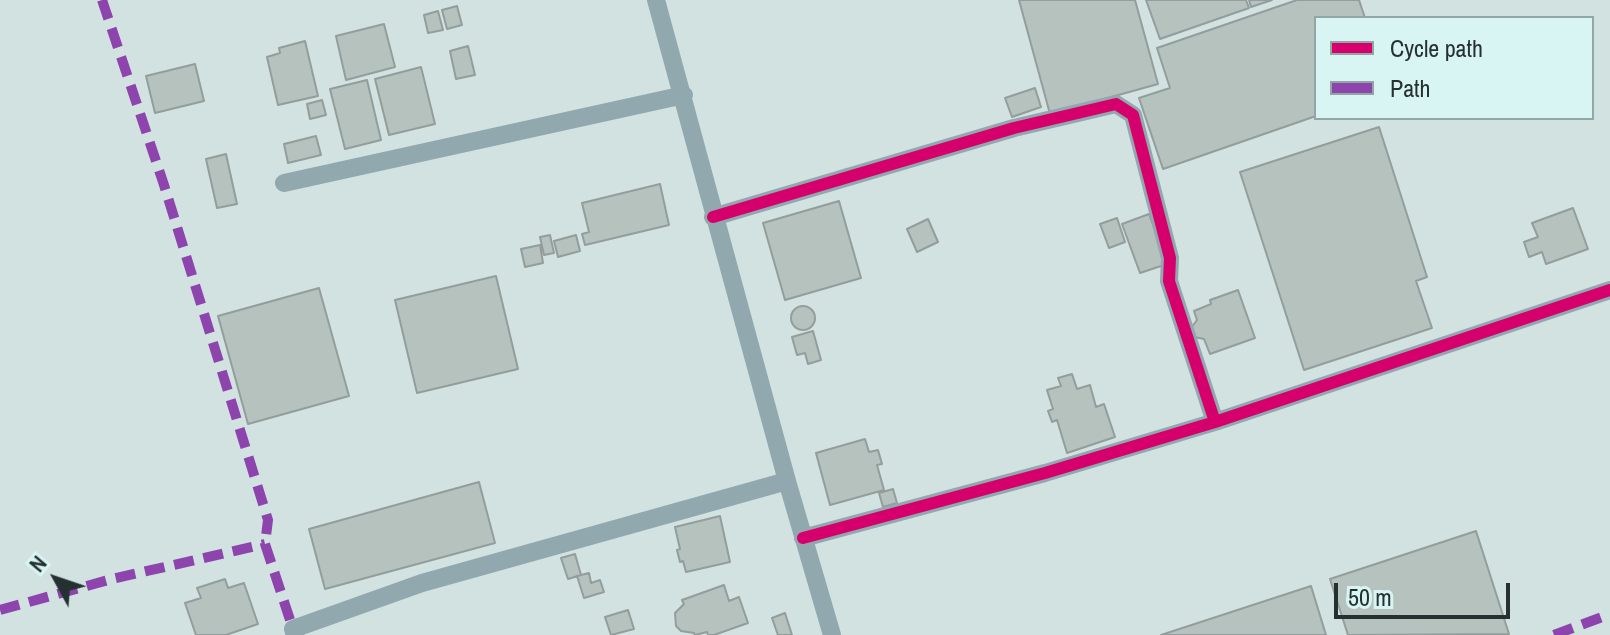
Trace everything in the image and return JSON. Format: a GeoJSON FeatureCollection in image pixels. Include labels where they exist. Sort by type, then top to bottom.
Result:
{"type":"FeatureCollection","features":[{"type":"Feature","properties":{"kind":"street"},"geometry":{"type":"LineString","coordinates":[[656,0],[684,95],[713,217],[832,635]]}},
{"type":"Feature","properties":{"kind":"street"},"geometry":{"type":"LineString","coordinates":[[284,183],[684,95]]}},
{"type":"Feature","properties":{"kind":"street"},"geometry":{"type":"LineString","coordinates":[[713,217],[1014,128],[1116,104],[1133,115],[1170,258],[1169,281],[1215,422]]}},
{"type":"Feature","properties":{"kind":"street"},"geometry":{"type":"LineString","coordinates":[[803,538],[1045,473],[1215,422],[1610,290]]}},
{"type":"Feature","properties":{"kind":"street"},"geometry":{"type":"LineString","coordinates":[[295,635],[293,629],[422,583],[787,481]]}},
{"type":"Feature","properties":{"kind":"building"},"geometry":{"type":"Polygon","coordinates":[[[1019,0],[1135,0],[1158,84],[1050,114],[1019,0]]]}},
{"type":"Feature","properties":{"kind":"building"},"geometry":{"type":"Polygon","coordinates":[[[1146,0],[1246,0],[1249,8],[1160,39],[1146,0]]]}},
{"type":"Feature","properties":{"kind":"building"},"geometry":{"type":"Polygon","coordinates":[[[1249,0],[1272,0],[1251,7],[1249,0]]]}},
{"type":"Feature","properties":{"kind":"building"},"geometry":{"type":"Polygon","coordinates":[[[1297,0],[1359,0],[1364,16],[1314,16],[1314,117],[1163,169],[1139,98],[1170,88],[1157,48],[1297,0]]]}},
{"type":"Feature","properties":{"kind":"building"},"geometry":{"type":"Polygon","coordinates":[[[457,6],[462,25],[447,29],[442,10],[457,6]]]}},
{"type":"Feature","properties":{"kind":"building"},"geometry":{"type":"Polygon","coordinates":[[[438,11],[443,30],[428,33],[424,15],[438,11]]]}},
{"type":"Feature","properties":{"kind":"building"},"geometry":{"type":"Polygon","coordinates":[[[384,24],[395,67],[346,80],[336,36],[384,24]]]}},
{"type":"Feature","properties":{"kind":"building"},"geometry":{"type":"Polygon","coordinates":[[[305,41],[318,96],[278,105],[267,57],[280,53],[279,48],[305,41]]]}},
{"type":"Feature","properties":{"kind":"building"},"geometry":{"type":"Polygon","coordinates":[[[468,46],[475,75],[456,79],[450,51],[468,46]]]}},
{"type":"Feature","properties":{"kind":"building"},"geometry":{"type":"Polygon","coordinates":[[[195,64],[204,101],[155,113],[146,76],[195,64]]]}},
{"type":"Feature","properties":{"kind":"building"},"geometry":{"type":"Polygon","coordinates":[[[421,67],[435,124],[389,135],[375,79],[421,67]]]}},
{"type":"Feature","properties":{"kind":"building"},"geometry":{"type":"Polygon","coordinates":[[[367,80],[381,140],[345,149],[330,89],[367,80]]]}},
{"type":"Feature","properties":{"kind":"building"},"geometry":{"type":"Polygon","coordinates":[[[1035,88],[1041,107],[1012,117],[1005,98],[1035,88]]]}},
{"type":"Feature","properties":{"kind":"building"},"geometry":{"type":"Polygon","coordinates":[[[322,100],[326,115],[310,119],[307,104],[322,100]]]}},
{"type":"Feature","properties":{"kind":"building"},"geometry":{"type":"Polygon","coordinates":[[[1379,127],[1427,277],[1416,281],[1432,328],[1304,370],[1240,172],[1379,127]]]}},
{"type":"Feature","properties":{"kind":"building"},"geometry":{"type":"Polygon","coordinates":[[[316,136],[321,155],[288,163],[284,144],[316,136]]]}},
{"type":"Feature","properties":{"kind":"building"},"geometry":{"type":"Polygon","coordinates":[[[226,154],[237,204],[217,208],[206,159],[226,154]]]}},
{"type":"Feature","properties":{"kind":"building"},"geometry":{"type":"Polygon","coordinates":[[[660,184],[669,225],[585,245],[582,234],[589,232],[582,203],[660,184]]]}},
{"type":"Feature","properties":{"kind":"building"},"geometry":{"type":"Polygon","coordinates":[[[839,201],[861,278],[785,300],[763,223],[839,201]]]}},
{"type":"Feature","properties":{"kind":"building"},"geometry":{"type":"Polygon","coordinates":[[[1573,208],[1588,249],[1546,264],[1542,252],[1529,257],[1524,242],[1538,237],[1532,223],[1573,208]]]}},
{"type":"Feature","properties":{"kind":"building"},"geometry":{"type":"Polygon","coordinates":[[[1149,214],[1167,264],[1140,273],[1122,224],[1149,214]]]}},
{"type":"Feature","properties":{"kind":"building"},"geometry":{"type":"Polygon","coordinates":[[[1117,218],[1125,242],[1109,248],[1100,224],[1117,218]]]}},
{"type":"Feature","properties":{"kind":"building"},"geometry":{"type":"Polygon","coordinates":[[[928,219],[938,242],[917,252],[907,229],[928,219]]]}},
{"type":"Feature","properties":{"kind":"building"},"geometry":{"type":"Polygon","coordinates":[[[550,235],[554,253],[544,255],[540,237],[550,235]]]}},
{"type":"Feature","properties":{"kind":"building"},"geometry":{"type":"Polygon","coordinates":[[[576,235],[580,251],[558,257],[554,241],[576,235]]]}},
{"type":"Feature","properties":{"kind":"building"},"geometry":{"type":"Polygon","coordinates":[[[540,245],[543,263],[525,267],[521,249],[540,245]]]}},
{"type":"Feature","properties":{"kind":"building"},"geometry":{"type":"Polygon","coordinates":[[[496,276],[518,369],[417,393],[395,300],[496,276]]]}},
{"type":"Feature","properties":{"kind":"building"},"geometry":{"type":"Polygon","coordinates":[[[319,288],[349,396],[248,424],[218,316],[319,288]]]}},
{"type":"Feature","properties":{"kind":"building"},"geometry":{"type":"Polygon","coordinates":[[[1238,290],[1255,338],[1210,354],[1204,339],[1194,337],[1191,328],[1197,320],[1194,311],[1211,304],[1210,300],[1238,290]]]}},
{"type":"Feature","properties":{"kind":"building"},"geometry":{"type":"Polygon","coordinates":[[[803,306],[811,310],[815,318],[811,326],[803,330],[795,326],[791,318],[795,310],[803,306]]]}},
{"type":"Feature","properties":{"kind":"building"},"geometry":{"type":"Polygon","coordinates":[[[813,331],[821,360],[808,364],[805,353],[797,355],[792,337],[813,331]]]}},
{"type":"Feature","properties":{"kind":"building"},"geometry":{"type":"Polygon","coordinates":[[[1072,374],[1077,389],[1090,385],[1096,407],[1104,404],[1115,437],[1067,453],[1057,420],[1052,422],[1048,411],[1053,409],[1047,390],[1061,386],[1058,378],[1072,374]]]}},
{"type":"Feature","properties":{"kind":"building"},"geometry":{"type":"Polygon","coordinates":[[[865,439],[869,452],[878,450],[882,464],[877,465],[884,490],[830,505],[816,453],[865,439]]]}},
{"type":"Feature","properties":{"kind":"building"},"geometry":{"type":"Polygon","coordinates":[[[479,482],[495,543],[325,589],[309,529],[479,482]]]}},
{"type":"Feature","properties":{"kind":"building"},"geometry":{"type":"Polygon","coordinates":[[[893,489],[897,503],[883,507],[879,493],[893,489]]]}},
{"type":"Feature","properties":{"kind":"building"},"geometry":{"type":"Polygon","coordinates":[[[720,516],[730,562],[686,572],[677,550],[680,549],[675,527],[720,516]]]}},
{"type":"Feature","properties":{"kind":"building"},"geometry":{"type":"Polygon","coordinates":[[[1476,531],[1509,634],[1348,635],[1330,579],[1476,531]]]}},
{"type":"Feature","properties":{"kind":"building"},"geometry":{"type":"Polygon","coordinates":[[[575,554],[581,575],[568,579],[561,558],[575,554]]]}},
{"type":"Feature","properties":{"kind":"building"},"geometry":{"type":"Polygon","coordinates":[[[589,573],[591,583],[600,580],[604,592],[584,598],[577,576],[589,573]]]}},
{"type":"Feature","properties":{"kind":"building"},"geometry":{"type":"Polygon","coordinates":[[[225,579],[228,588],[244,583],[258,624],[226,635],[196,635],[185,603],[201,598],[197,588],[225,579]]]}},
{"type":"Feature","properties":{"kind":"building"},"geometry":{"type":"Polygon","coordinates":[[[724,585],[729,601],[739,597],[748,623],[714,635],[707,632],[695,635],[676,626],[675,613],[684,604],[682,600],[724,585]]]}},
{"type":"Feature","properties":{"kind":"building"},"geometry":{"type":"Polygon","coordinates":[[[1311,586],[1326,635],[1161,635],[1311,586]]]}},
{"type":"Feature","properties":{"kind":"building"},"geometry":{"type":"Polygon","coordinates":[[[628,610],[634,629],[611,635],[605,617],[628,610]]]}},
{"type":"Feature","properties":{"kind":"building"},"geometry":{"type":"Polygon","coordinates":[[[785,613],[792,635],[778,635],[772,618],[785,613]]]}},
{"type":"Feature","properties":{"kind":"marked path"},"geometry":{"type":"LineString","coordinates":[[102,0],[164,185],[268,520],[265,544],[293,629]]}},
{"type":"Feature","properties":{"kind":"marked path"},"geometry":{"type":"LineString","coordinates":[[0,610],[112,579],[265,544]]}},
{"type":"Feature","properties":{"kind":"marked path"},"geometry":{"type":"LineString","coordinates":[[1554,635],[1610,614]]}},
{"type":"Feature","properties":{"kind":"cycle path"},"geometry":{"type":"LineString","coordinates":[[713,217],[1014,128],[1116,104],[1133,115],[1170,258],[1169,281],[1215,422]]}},
{"type":"Feature","properties":{"kind":"cycle path"},"geometry":{"type":"LineString","coordinates":[[803,538],[1045,473],[1215,422],[1610,290]]}}]}
